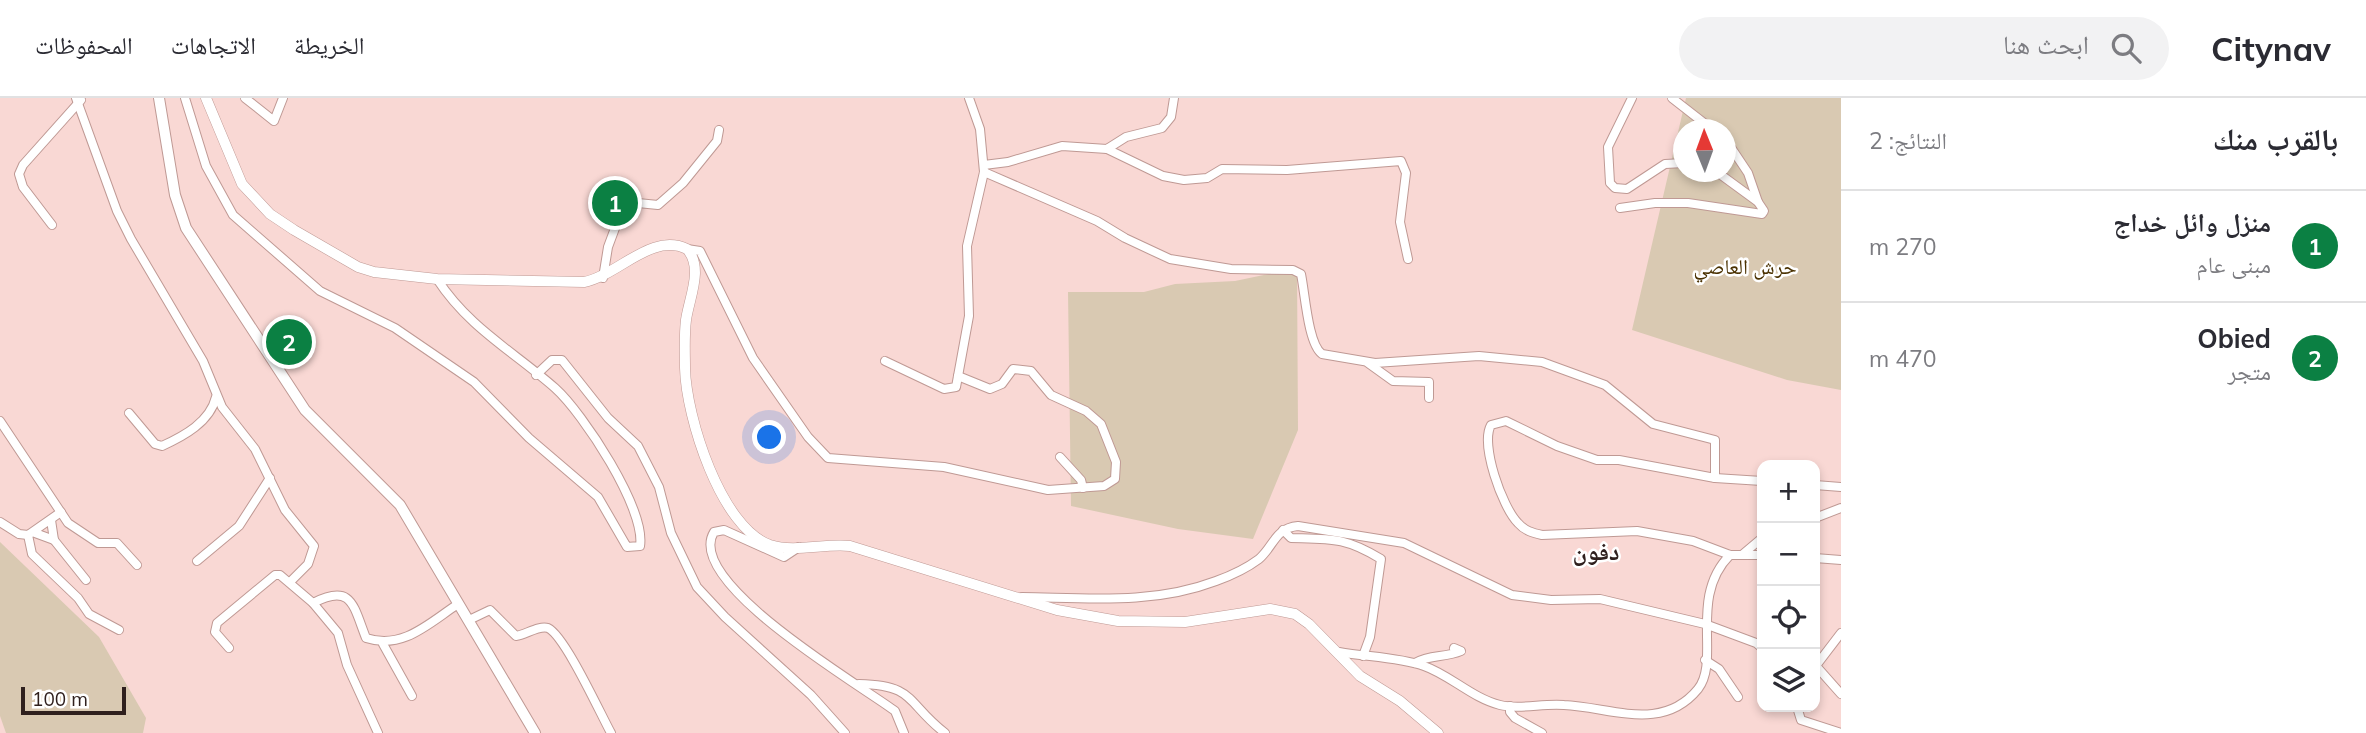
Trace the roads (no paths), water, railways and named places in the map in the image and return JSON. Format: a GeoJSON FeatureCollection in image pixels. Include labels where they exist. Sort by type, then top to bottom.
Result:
{"type":"FeatureCollection","features":[{"type":"Feature","properties":{"kind":"main road"},"geometry":{"type":"LineString","coordinates":[[159,98],[175,195],[186,228],[305,410],[400,505],[535,733]]}},
{"type":"Feature","properties":{"kind":"street"},"geometry":{"type":"LineString","coordinates":[[185,98],[206,166],[227,208],[246,228],[285,258],[320,291],[395,328],[461,371],[537,446],[598,497],[627,547],[640,546],[633,506],[620,477],[568,401],[470,319],[437,279]]}},
{"type":"Feature","properties":{"kind":"street"},"geometry":{"type":"LineString","coordinates":[[206,98],[242,184],[270,214],[358,267],[437,279],[559,283],[603,278],[653,247],[667,244],[700,251],[752,358],[808,437],[828,458],[944,467],[1048,490],[1108,484],[1115,479],[1117,472],[1104,431],[1095,417],[1051,395],[1031,370],[1013,369],[1002,384],[990,389],[958,376]]}},
{"type":"Feature","properties":{"kind":"street"},"geometry":{"type":"LineString","coordinates":[[245,98],[274,121],[283,98]]}},
{"type":"Feature","properties":{"kind":"street"},"geometry":{"type":"LineString","coordinates":[[885,361],[944,389],[956,387],[969,316],[967,246],[984,169],[979,129],[969,98]]}},
{"type":"Feature","properties":{"kind":"street"},"geometry":{"type":"LineString","coordinates":[[1107,149],[1126,137],[1162,128],[1171,117],[1174,98]]}},
{"type":"Feature","properties":{"kind":"street"},"geometry":{"type":"LineString","coordinates":[[1632,98],[1608,148],[1610,183],[1615,188],[1627,189],[1665,164],[1673,164]]}},
{"type":"Feature","properties":{"kind":"street"},"geometry":{"type":"LineString","coordinates":[[1672,98],[1699,119]]}},
{"type":"Feature","properties":{"kind":"street"},"geometry":{"type":"LineString","coordinates":[[51,225],[23,187],[19,174],[80,99]]}},
{"type":"Feature","properties":{"kind":"street"},"geometry":{"type":"LineString","coordinates":[[80,99],[117,211],[203,361],[216,397],[255,449],[285,510],[315,550],[308,564],[290,582]]}},
{"type":"Feature","properties":{"kind":"street"},"geometry":{"type":"LineString","coordinates":[[603,278],[608,247],[621,212],[638,203],[658,205],[670,195],[717,141],[719,130]]}},
{"type":"Feature","properties":{"kind":"street"},"geometry":{"type":"LineString","coordinates":[[984,169],[1062,146],[1107,149],[1163,176],[1184,180],[1207,178],[1222,169],[1254,172],[1401,161],[1406,173],[1400,222],[1408,259]]}},
{"type":"Feature","properties":{"kind":"street"},"geometry":{"type":"LineString","coordinates":[[1620,208],[1655,202],[1762,214],[1764,211],[1748,173],[1736,155]]}},
{"type":"Feature","properties":{"kind":"street"},"geometry":{"type":"LineString","coordinates":[[984,169],[1097,221],[1125,238],[1170,259],[1231,269],[1293,270],[1301,274],[1316,349],[1322,354],[1368,363],[1391,364],[1479,356],[1525,359],[1574,372],[1605,385],[1653,424],[1715,440],[1715,478]]}},
{"type":"Feature","properties":{"kind":"street"},"geometry":{"type":"LineString","coordinates":[[1731,182],[1758,202]]}},
{"type":"Feature","properties":{"kind":"street"},"geometry":{"type":"LineString","coordinates":[[687,249],[695,265],[685,325],[685,372],[690,402],[709,465],[728,506],[745,529],[772,545],[799,547],[829,543],[850,547],[1057,610],[1118,621],[1185,622],[1283,610],[1309,624],[1360,676],[1400,701],[1438,733]]}},
{"type":"Feature","properties":{"kind":"street"},"geometry":{"type":"LineString","coordinates":[[536,375],[552,360],[562,360],[608,418],[633,438],[654,478],[671,533],[697,587],[724,617],[811,695],[845,733]]}},
{"type":"Feature","properties":{"kind":"street"},"geometry":{"type":"LineString","coordinates":[[1368,363],[1393,381],[1429,382],[1429,398]]}},
{"type":"Feature","properties":{"kind":"street"},"geometry":{"type":"LineString","coordinates":[[129,412],[155,444],[162,446],[201,422],[212,410],[216,397]]}},
{"type":"Feature","properties":{"kind":"street"},"geometry":{"type":"LineString","coordinates":[[0,421],[68,523],[92,540],[117,543],[137,565]]}},
{"type":"Feature","properties":{"kind":"street"},"geometry":{"type":"LineString","coordinates":[[1757,481],[1715,478],[1619,460],[1597,460],[1536,437],[1506,421],[1491,425],[1487,433],[1488,447],[1509,510],[1528,531],[1563,535],[1637,531],[1693,541],[1730,555],[1757,555]]}},
{"type":"Feature","properties":{"kind":"street"},"geometry":{"type":"LineString","coordinates":[[1060,457],[1082,480],[1083,488]]}},
{"type":"Feature","properties":{"kind":"street"},"geometry":{"type":"LineString","coordinates":[[197,561],[239,526],[270,478]]}},
{"type":"Feature","properties":{"kind":"street"},"geometry":{"type":"LineString","coordinates":[[1820,485],[1841,487]]}},
{"type":"Feature","properties":{"kind":"street"},"geometry":{"type":"LineString","coordinates":[[1820,516],[1841,508]]}},
{"type":"Feature","properties":{"kind":"street"},"geometry":{"type":"LineString","coordinates":[[32,534],[61,512]]}},
{"type":"Feature","properties":{"kind":"street"},"geometry":{"type":"LineString","coordinates":[[51,520],[54,540],[86,580]]}},
{"type":"Feature","properties":{"kind":"street"},"geometry":{"type":"LineString","coordinates":[[0,523],[19,534],[32,534],[54,540]]}},
{"type":"Feature","properties":{"kind":"street"},"geometry":{"type":"LineString","coordinates":[[1020,597],[1138,599],[1202,586],[1261,557],[1283,530],[1298,526],[1404,542],[1512,595],[1551,600],[1600,599],[1705,624],[1757,644]]}},
{"type":"Feature","properties":{"kind":"street"},"geometry":{"type":"LineString","coordinates":[[799,547],[784,557],[724,530],[714,532],[711,540],[717,570],[742,597],[771,625],[895,711],[904,733]]}},
{"type":"Feature","properties":{"kind":"street"},"geometry":{"type":"LineString","coordinates":[[1283,530],[1290,538],[1314,536],[1360,545],[1381,559],[1370,638],[1363,656]]}},
{"type":"Feature","properties":{"kind":"street"},"geometry":{"type":"LineString","coordinates":[[32,534],[32,554],[78,597],[89,614],[119,630]]}},
{"type":"Feature","properties":{"kind":"street"},"geometry":{"type":"LineString","coordinates":[[1743,554],[1757,542]]}},
{"type":"Feature","properties":{"kind":"street"},"geometry":{"type":"LineString","coordinates":[[1339,652],[1427,666],[1483,698],[1510,706],[1565,705],[1612,714],[1653,717],[1678,708],[1698,690],[1707,672],[1705,624],[1714,575],[1730,555]]}},
{"type":"Feature","properties":{"kind":"street"},"geometry":{"type":"LineString","coordinates":[[1820,558],[1841,560]]}},
{"type":"Feature","properties":{"kind":"street"},"geometry":{"type":"LineString","coordinates":[[229,648],[215,632],[217,623],[271,576],[280,575],[313,603],[338,633],[346,665],[378,733]]}},
{"type":"Feature","properties":{"kind":"street"},"geometry":{"type":"LineString","coordinates":[[313,603],[341,593],[350,601],[366,638],[383,644],[422,630],[458,604]]}},
{"type":"Feature","properties":{"kind":"street"},"geometry":{"type":"LineString","coordinates":[[469,620],[490,610],[516,636],[541,628],[550,630],[564,645],[611,733]]}},
{"type":"Feature","properties":{"kind":"street"},"geometry":{"type":"LineString","coordinates":[[1820,662],[1841,633]]}},
{"type":"Feature","properties":{"kind":"street"},"geometry":{"type":"LineString","coordinates":[[383,644],[412,695]]}},
{"type":"Feature","properties":{"kind":"street"},"geometry":{"type":"LineString","coordinates":[[1415,663],[1426,656],[1443,657],[1461,651],[1454,648]]}},
{"type":"Feature","properties":{"kind":"street"},"geometry":{"type":"LineString","coordinates":[[1705,660],[1719,669],[1738,697]]}},
{"type":"Feature","properties":{"kind":"street"},"geometry":{"type":"LineString","coordinates":[[1820,671],[1841,694]]}},
{"type":"Feature","properties":{"kind":"street"},"geometry":{"type":"LineString","coordinates":[[858,684],[890,686],[906,692],[928,719],[945,733]]}},
{"type":"Feature","properties":{"kind":"street"},"geometry":{"type":"LineString","coordinates":[[1510,706],[1510,712],[1515,719],[1542,733]]}},
{"type":"Feature","properties":{"kind":"street"},"geometry":{"type":"LineString","coordinates":[[1799,712],[1801,720],[1807,724],[1841,733]]}},
{"type":"Feature","properties":{"kind":"place","name":"منزل وائل خداج"},"geometry":{"type":"Point","coordinates":[615,203]}},
{"type":"Feature","properties":{"kind":"place","name":"Obied"},"geometry":{"type":"Point","coordinates":[289,342]}},
{"type":"Feature","properties":{"kind":"district","name":"دفون"},"geometry":{"type":"Point","coordinates":[1596,551]}},
{"type":"Feature","properties":{"kind":"park label","name":"حرش العاصي"},"geometry":{"type":"Point","coordinates":[1745,266]}}]}
